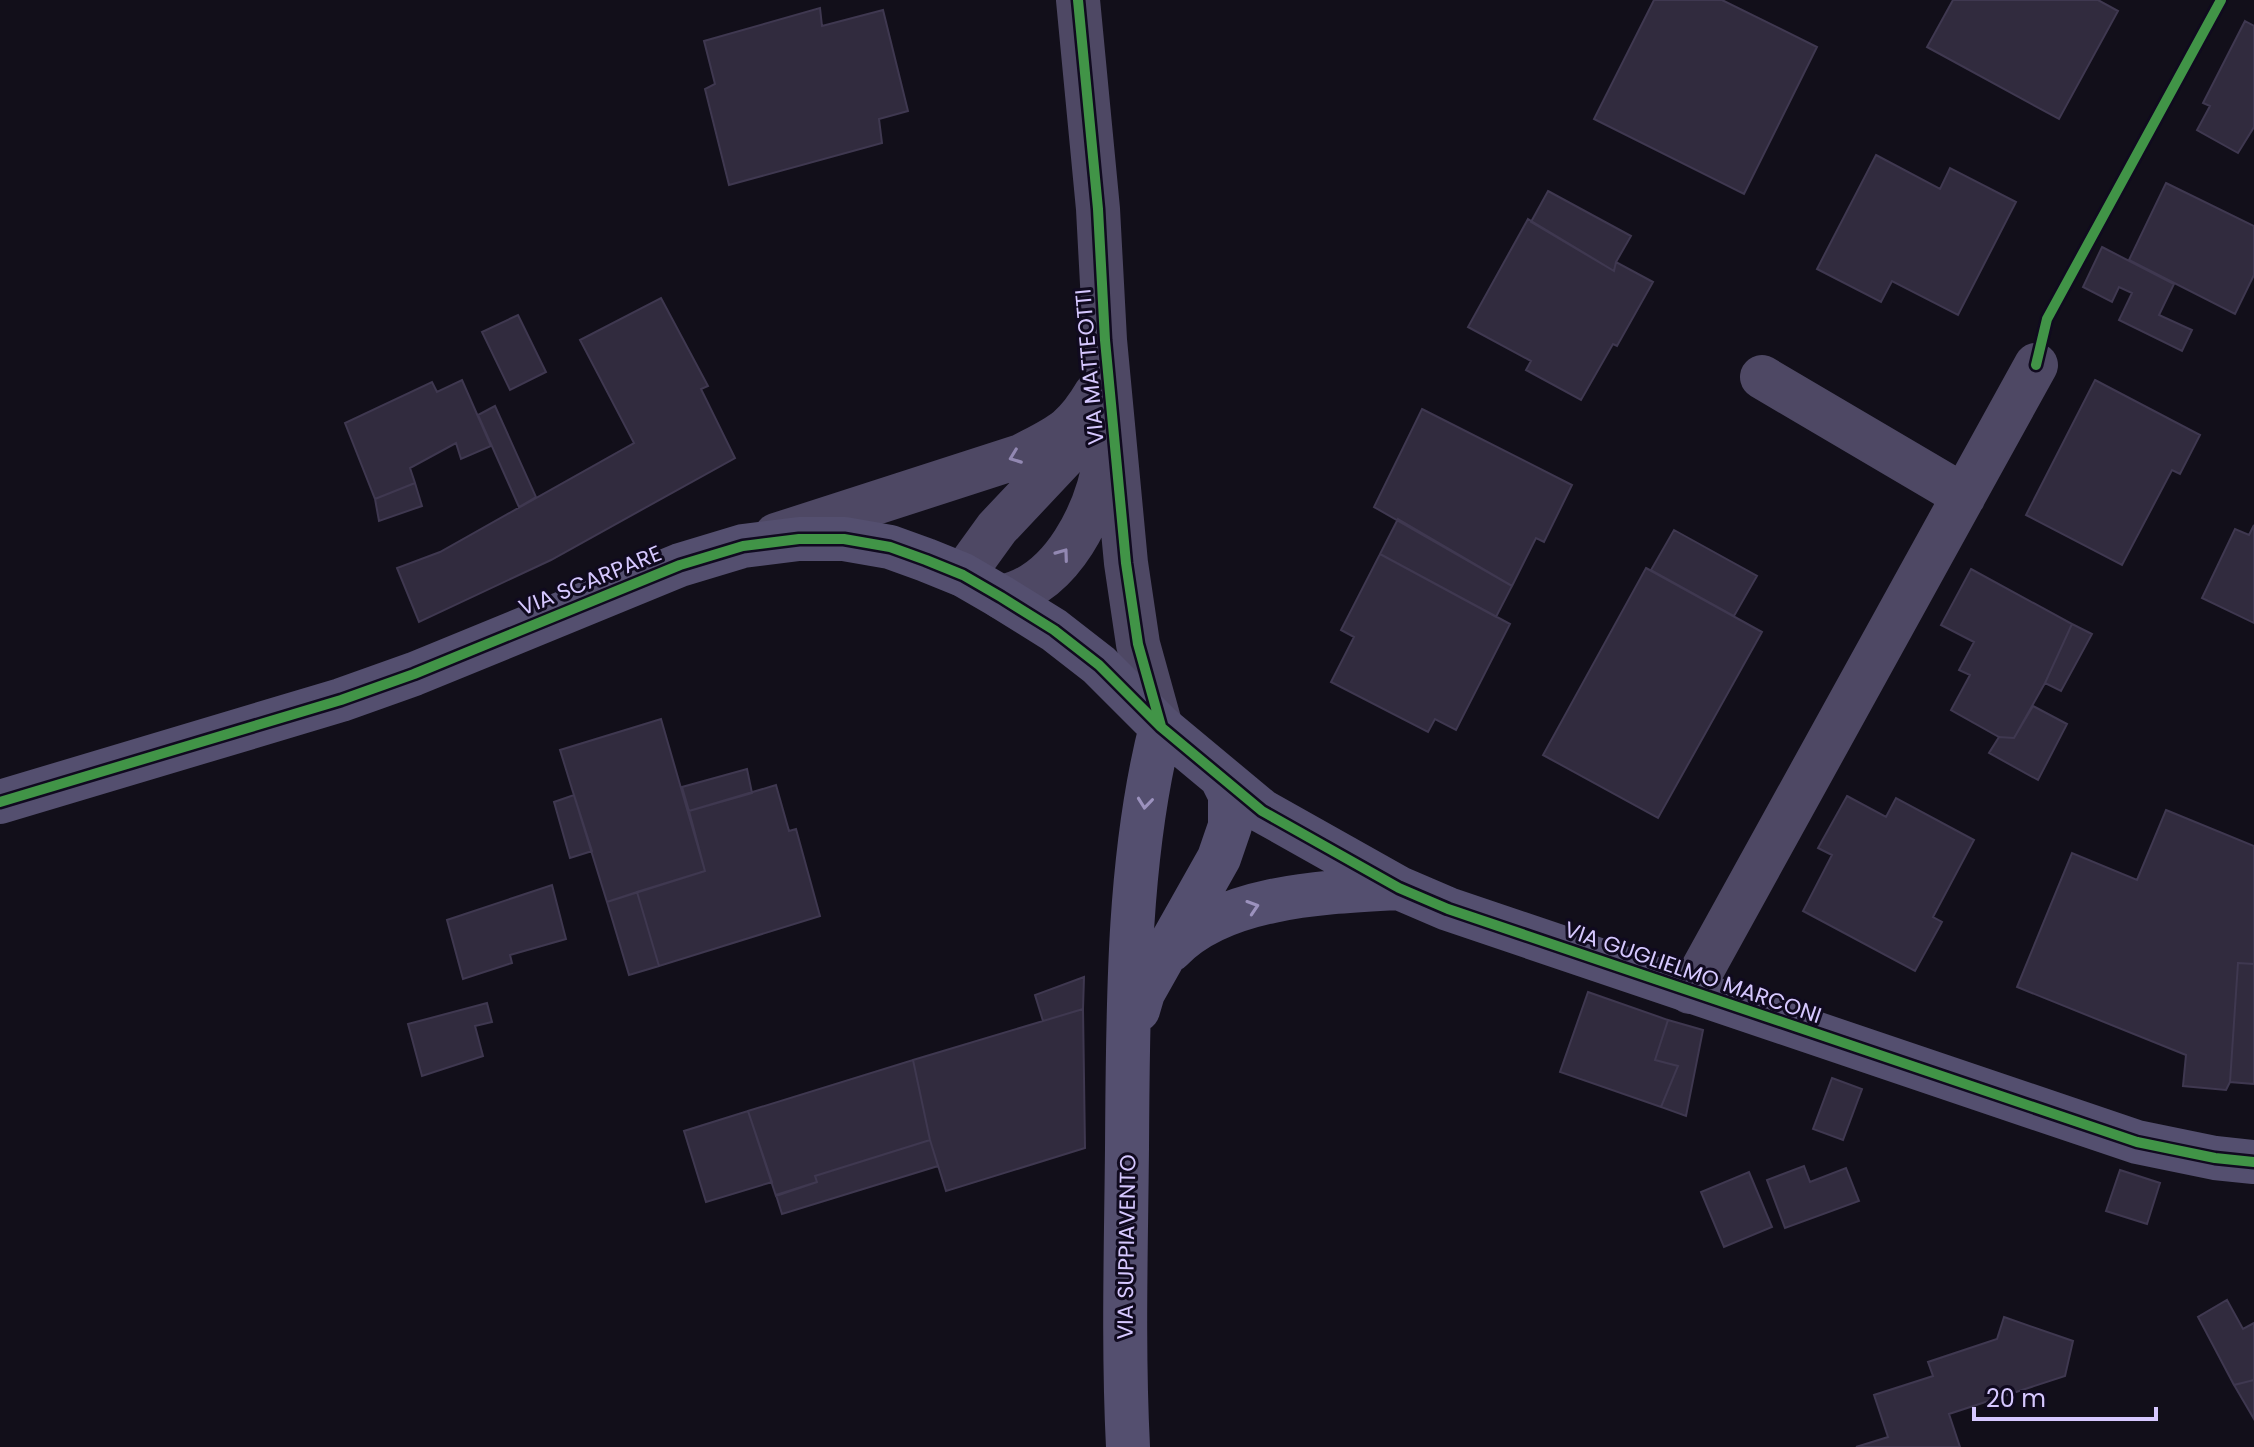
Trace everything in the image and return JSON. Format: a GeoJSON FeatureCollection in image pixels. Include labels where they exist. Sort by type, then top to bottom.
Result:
{"type":"FeatureCollection","features":[{"type":"Feature","properties":{"kind":"street","name":"VIA MATTEOTTI"},"geometry":{"type":"LineString","coordinates":[[1001,597],[1018,593],[1041,580],[1062,557],[1091,510],[1103,475],[1105,340],[1098,209],[1078,0]]}},
{"type":"Feature","properties":{"kind":"street"},"geometry":{"type":"LineString","coordinates":[[1690,992],[2036,365]]}},
{"type":"Feature","properties":{"kind":"street"},"geometry":{"type":"LineString","coordinates":[[1762,377],[1964,496]]}},
{"type":"Feature","properties":{"kind":"street","name":"VIA MATTEOTTI"},"geometry":{"type":"LineString","coordinates":[[743,546],[1021,456],[1058,437],[1104,401]]}},
{"type":"Feature","properties":{"kind":"street","name":"VIA MATTEOTTI"},"geometry":{"type":"LineString","coordinates":[[963,575],[997,528],[1063,458],[1104,401]]}},
{"type":"Feature","properties":{"kind":"street","name":"VIA MATTEOTTI"},"geometry":{"type":"LineString","coordinates":[[1104,401],[1136,630],[1161,727]]}},
{"type":"Feature","properties":{"kind":"street","name":"VIA SCARPARE"},"geometry":{"type":"LineString","coordinates":[[0,802],[341,700],[414,674],[680,565],[743,546],[799,539],[844,539],[890,547],[963,575],[1054,630],[1099,665],[1161,727]]}},
{"type":"Feature","properties":{"kind":"street","name":"VIA GUGLIELMO MARCONI"},"geometry":{"type":"LineString","coordinates":[[1161,727],[1262,811],[1399,888],[1448,909],[2137,1142],[2215,1158],[2254,1162]]}},
{"type":"Feature","properties":{"kind":"street","name":"VIA SUPPIAVENTO"},"geometry":{"type":"LineString","coordinates":[[1128,1447],[1125,1384],[1128,1047],[1137,870],[1147,783],[1161,727]]}},
{"type":"Feature","properties":{"kind":"street","name":"VIA SUPPIAVENTO"},"geometry":{"type":"LineString","coordinates":[[1128,1047],[1143,993],[1219,858],[1230,826],[1230,795],[1221,777]]}},
{"type":"Feature","properties":{"kind":"street","name":"VIA SUPPIAVENTO"},"geometry":{"type":"LineString","coordinates":[[1163,959],[1185,936],[1224,916],[1276,900],[1322,892],[1399,888]]}},
{"type":"Feature","properties":{"kind":"building"},"geometry":{"type":"Polygon","coordinates":[[[1654,0],[1722,0],[1817,47],[1744,194],[1594,119],[1654,0]]]}},
{"type":"Feature","properties":{"kind":"building"},"geometry":{"type":"Polygon","coordinates":[[[1953,0],[2098,0],[2118,11],[2059,119],[1927,47],[1953,0]]]}},
{"type":"Feature","properties":{"kind":"building"},"geometry":{"type":"Polygon","coordinates":[[[820,8],[822,26],[883,10],[908,111],[879,119],[882,143],[729,185],[705,89],[715,84],[704,41],[820,8]]]}},
{"type":"Feature","properties":{"kind":"building"},"geometry":{"type":"Polygon","coordinates":[[[2245,21],[2254,26],[2254,127],[2238,153],[2197,130],[2210,106],[2203,103],[2245,21]]]}},
{"type":"Feature","properties":{"kind":"building"},"geometry":{"type":"Polygon","coordinates":[[[1876,155],[1940,189],[1950,168],[2016,202],[1958,315],[1892,281],[1881,302],[1817,269],[1876,155]]]}},
{"type":"Feature","properties":{"kind":"building"},"geometry":{"type":"Polygon","coordinates":[[[2166,183],[2254,226],[2254,275],[2235,314],[2129,260],[2166,183]]]}},
{"type":"Feature","properties":{"kind":"building"},"geometry":{"type":"Polygon","coordinates":[[[1548,191],[1631,236],[1614,271],[1531,222],[1548,191]]]}},
{"type":"Feature","properties":{"kind":"building"},"geometry":{"type":"Polygon","coordinates":[[[1528,219],[1614,271],[1616,262],[1653,282],[1617,346],[1613,344],[1581,400],[1526,370],[1531,361],[1468,327],[1528,219]]]}},
{"type":"Feature","properties":{"kind":"building"},"geometry":{"type":"Polygon","coordinates":[[[2102,247],[2174,284],[2159,315],[2192,330],[2182,351],[2119,320],[2132,293],[2119,287],[2112,302],[2083,287],[2102,247]]]}},
{"type":"Feature","properties":{"kind":"building"},"geometry":{"type":"Polygon","coordinates":[[[661,298],[708,386],[701,389],[735,458],[551,560],[419,622],[397,568],[440,552],[634,443],[580,340],[661,298]]]}},
{"type":"Feature","properties":{"kind":"building"},"geometry":{"type":"Polygon","coordinates":[[[518,315],[546,372],[510,390],[482,332],[518,315]]]}},
{"type":"Feature","properties":{"kind":"building"},"geometry":{"type":"Polygon","coordinates":[[[462,380],[491,446],[461,459],[456,443],[410,468],[415,483],[375,499],[345,423],[432,382],[437,392],[462,380]]]}},
{"type":"Feature","properties":{"kind":"building"},"geometry":{"type":"Polygon","coordinates":[[[2095,380],[2200,435],[2180,474],[2172,470],[2122,565],[2026,515],[2095,380]]]}},
{"type":"Feature","properties":{"kind":"building"},"geometry":{"type":"Polygon","coordinates":[[[495,406],[536,497],[519,507],[478,415],[495,406]]]}},
{"type":"Feature","properties":{"kind":"building"},"geometry":{"type":"Polygon","coordinates":[[[1422,409],[1572,485],[1544,542],[1536,538],[1512,586],[1374,507],[1422,409]]]}},
{"type":"Feature","properties":{"kind":"building"},"geometry":{"type":"Polygon","coordinates":[[[415,483],[422,506],[379,521],[375,499],[415,483]]]}},
{"type":"Feature","properties":{"kind":"building"},"geometry":{"type":"Polygon","coordinates":[[[1398,519],[1512,586],[1496,617],[1380,554],[1398,519]]]}},
{"type":"Feature","properties":{"kind":"building"},"geometry":{"type":"Polygon","coordinates":[[[2254,525],[2254,623],[2202,598],[2235,529],[2249,535],[2254,525]]]}},
{"type":"Feature","properties":{"kind":"building"},"geometry":{"type":"Polygon","coordinates":[[[1674,530],[1757,576],[1734,616],[1651,570],[1674,530]]]}},
{"type":"Feature","properties":{"kind":"building"},"geometry":{"type":"Polygon","coordinates":[[[1380,554],[1510,624],[1456,730],[1435,719],[1428,732],[1331,682],[1354,637],[1341,630],[1380,554]]]}},
{"type":"Feature","properties":{"kind":"building"},"geometry":{"type":"Polygon","coordinates":[[[1646,568],[1762,632],[1658,818],[1543,755],[1646,568]]]}},
{"type":"Feature","properties":{"kind":"building"},"geometry":{"type":"Polygon","coordinates":[[[1971,569],[2072,624],[2045,683],[2014,738],[1999,737],[1951,710],[1970,675],[1959,670],[1974,642],[1941,625],[1971,569]]]}},
{"type":"Feature","properties":{"kind":"building"},"geometry":{"type":"Polygon","coordinates":[[[2072,624],[2092,634],[2061,691],[2045,683],[2072,624]]]}},
{"type":"Feature","properties":{"kind":"building"},"geometry":{"type":"Polygon","coordinates":[[[2033,706],[2067,724],[2038,780],[1989,753],[1999,737],[2014,738],[2033,706]]]}},
{"type":"Feature","properties":{"kind":"building"},"geometry":{"type":"Polygon","coordinates":[[[661,719],[705,871],[607,902],[560,750],[661,719]]]}},
{"type":"Feature","properties":{"kind":"building"},"geometry":{"type":"Polygon","coordinates":[[[747,769],[752,793],[689,811],[682,787],[747,769]]]}},
{"type":"Feature","properties":{"kind":"building"},"geometry":{"type":"Polygon","coordinates":[[[776,785],[789,831],[796,829],[820,916],[659,966],[637,892],[705,871],[689,811],[776,785]]]}},
{"type":"Feature","properties":{"kind":"building"},"geometry":{"type":"Polygon","coordinates":[[[574,795],[592,851],[570,858],[554,802],[574,795]]]}},
{"type":"Feature","properties":{"kind":"building"},"geometry":{"type":"Polygon","coordinates":[[[1847,796],[1886,817],[1896,798],[1974,840],[1933,917],[1942,922],[1915,971],[1803,911],[1832,855],[1818,848],[1847,796]]]}},
{"type":"Feature","properties":{"kind":"building"},"geometry":{"type":"Polygon","coordinates":[[[2166,810],[2254,846],[2254,964],[2238,963],[2230,1082],[2226,1090],[2183,1086],[2186,1055],[2017,987],[2072,853],[2137,880],[2166,810]]]}},
{"type":"Feature","properties":{"kind":"building"},"geometry":{"type":"Polygon","coordinates":[[[552,885],[566,939],[510,955],[512,963],[463,979],[447,920],[552,885]]]}},
{"type":"Feature","properties":{"kind":"building"},"geometry":{"type":"Polygon","coordinates":[[[637,892],[659,966],[629,975],[607,902],[637,892]]]}},
{"type":"Feature","properties":{"kind":"building"},"geometry":{"type":"Polygon","coordinates":[[[2238,963],[2254,964],[2254,1084],[2230,1082],[2238,963]]]}},
{"type":"Feature","properties":{"kind":"building"},"geometry":{"type":"Polygon","coordinates":[[[1084,977],[1083,1009],[1043,1021],[1035,995],[1084,977]]]}},
{"type":"Feature","properties":{"kind":"building"},"geometry":{"type":"Polygon","coordinates":[[[1588,992],[1668,1020],[1655,1060],[1678,1066],[1661,1107],[1560,1072],[1588,992]]]}},
{"type":"Feature","properties":{"kind":"building"},"geometry":{"type":"Polygon","coordinates":[[[487,1003],[492,1022],[475,1026],[483,1056],[422,1076],[408,1024],[487,1003]]]}},
{"type":"Feature","properties":{"kind":"building"},"geometry":{"type":"Polygon","coordinates":[[[1083,1009],[1085,1148],[946,1191],[930,1140],[913,1060],[1083,1009]]]}},
{"type":"Feature","properties":{"kind":"building"},"geometry":{"type":"Polygon","coordinates":[[[1668,1020],[1703,1030],[1686,1116],[1661,1107],[1678,1066],[1655,1060],[1668,1020]]]}},
{"type":"Feature","properties":{"kind":"building"},"geometry":{"type":"Polygon","coordinates":[[[913,1060],[930,1140],[815,1176],[817,1182],[776,1196],[748,1111],[913,1060]]]}},
{"type":"Feature","properties":{"kind":"building"},"geometry":{"type":"Polygon","coordinates":[[[1832,1078],[1862,1089],[1843,1140],[1813,1129],[1832,1078]]]}},
{"type":"Feature","properties":{"kind":"building"},"geometry":{"type":"Polygon","coordinates":[[[748,1111],[772,1182],[706,1202],[684,1131],[748,1111]]]}},
{"type":"Feature","properties":{"kind":"building"},"geometry":{"type":"Polygon","coordinates":[[[930,1140],[938,1166],[782,1214],[776,1195],[817,1182],[815,1176],[930,1140]]]}},
{"type":"Feature","properties":{"kind":"building"},"geometry":{"type":"Polygon","coordinates":[[[1804,1166],[1810,1182],[1846,1168],[1859,1201],[1785,1228],[1767,1180],[1804,1166]]]}},
{"type":"Feature","properties":{"kind":"building"},"geometry":{"type":"Polygon","coordinates":[[[2120,1170],[2160,1183],[2147,1224],[2106,1211],[2120,1170]]]}},
{"type":"Feature","properties":{"kind":"building"},"geometry":{"type":"Polygon","coordinates":[[[1749,1172],[1772,1227],[1724,1247],[1701,1192],[1749,1172]]]}},
{"type":"Feature","properties":{"kind":"building"},"geometry":{"type":"Polygon","coordinates":[[[2227,1300],[2243,1329],[2254,1323],[2254,1380],[2234,1385],[2198,1317],[2227,1300]]]}},
{"type":"Feature","properties":{"kind":"building"},"geometry":{"type":"Polygon","coordinates":[[[2004,1317],[2073,1341],[2065,1376],[1949,1414],[1960,1447],[1856,1447],[1888,1437],[1874,1395],[1933,1376],[1928,1362],[1997,1339],[2004,1317]]]}},
{"type":"Feature","properties":{"kind":"building"},"geometry":{"type":"Polygon","coordinates":[[[2254,1380],[2254,1419],[2234,1385],[2254,1380]]]}},
{"type":"Feature","properties":{"kind":"cycle path"},"geometry":{"type":"LineString","coordinates":[[1078,0],[1126,563],[1138,644],[1161,726]]}},
{"type":"Feature","properties":{"kind":"cycle path"},"geometry":{"type":"LineString","coordinates":[[2036,365],[2047,319],[2221,0]]}},
{"type":"Feature","properties":{"kind":"cycle path"},"geometry":{"type":"LineString","coordinates":[[0,802],[341,700],[414,674],[680,565],[743,546],[799,539],[844,539],[890,547],[963,575],[1054,630],[1099,665],[1161,727],[1262,811],[1399,888],[1448,909],[2137,1142],[2215,1158],[2254,1162]]}}]}
